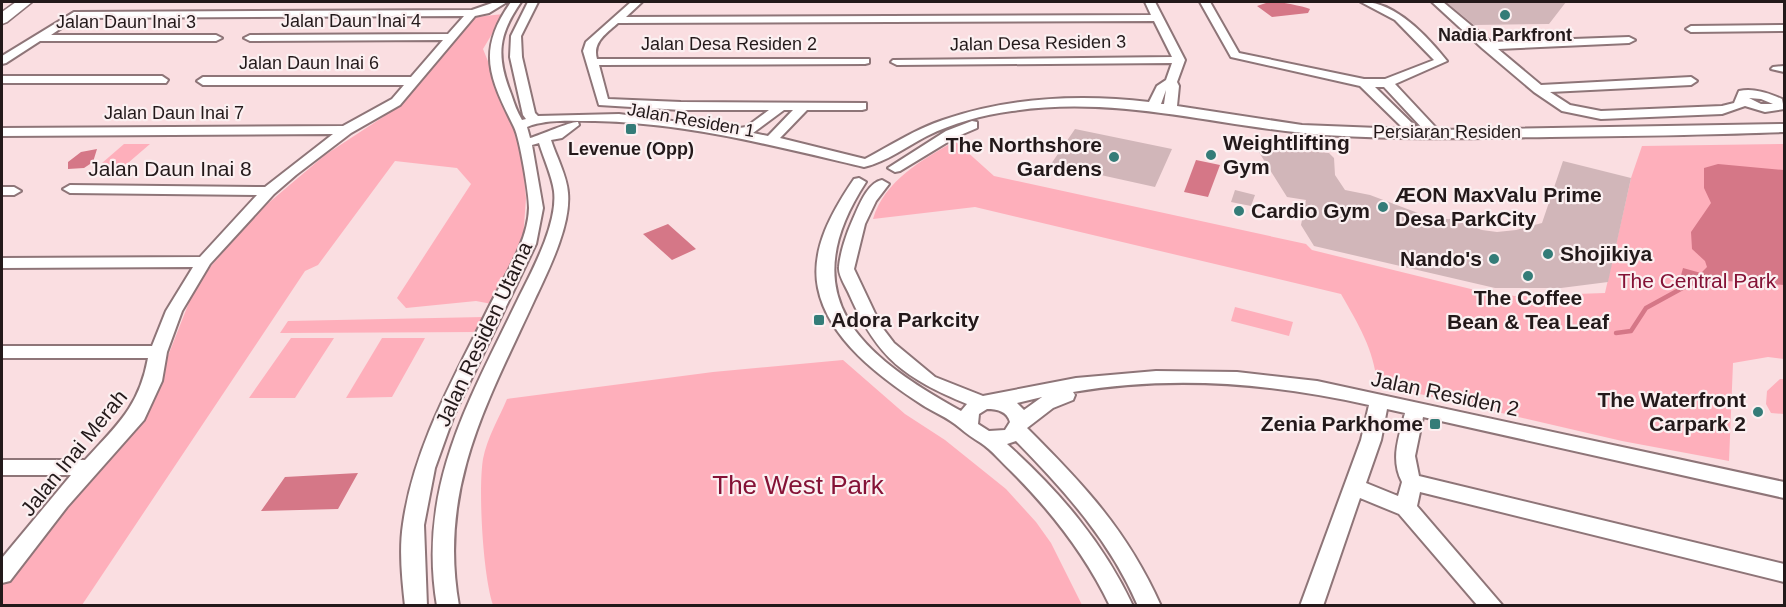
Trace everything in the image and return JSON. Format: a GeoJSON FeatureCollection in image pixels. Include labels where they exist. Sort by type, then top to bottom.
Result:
{"type":"FeatureCollection","features":[{"type":"Feature","properties":{"kind":"highway"},"geometry":{"type":"LineString","coordinates":[[2,6],[8,2]]}},
{"type":"Feature","properties":{"kind":"highway"},"geometry":{"type":"LineString","coordinates":[[2,19],[25,2]]}},
{"type":"Feature","properties":{"kind":"street"},"geometry":{"type":"LineString","coordinates":[[74,15],[77,7],[87,2]]}},
{"type":"Feature","properties":{"kind":"street"},"geometry":{"type":"LineString","coordinates":[[252,14],[267,2]]}},
{"type":"Feature","properties":{"kind":"street"},"geometry":{"type":"LineString","coordinates":[[2,61],[74,15],[464,9],[485,11],[502,2]]}},
{"type":"Feature","properties":{"kind":"street","name":"Jalan Residen Utama"},"geometry":{"type":"LineString","coordinates":[[416,606],[412,578],[413,525],[425,468],[445,415],[528,244],[536,208],[525,142],[520,125],[514,119],[494,60],[495,38],[516,2]]}},
{"type":"Feature","properties":{"kind":"street"},"geometry":{"type":"LineString","coordinates":[[533,2],[516,36],[516,57],[525,104],[529,115],[535,118]]}},
{"type":"Feature","properties":{"kind":"street"},"geometry":{"type":"LineString","coordinates":[[637,2],[592,42],[589,51],[594,62],[603,102],[780,107],[862,106]]}},
{"type":"Feature","properties":{"kind":"street"},"geometry":{"type":"LineString","coordinates":[[1150,2],[1179,60],[1171,82],[1173,86],[1170,109]]}},
{"type":"Feature","properties":{"kind":"street"},"geometry":{"type":"LineString","coordinates":[[1205,2],[1235,55],[1364,83],[1387,83],[1441,61],[1400,18],[1366,2]]}},
{"type":"Feature","properties":{"kind":"street"},"geometry":{"type":"LineString","coordinates":[[1437,2],[1555,103],[1590,114],[1722,110],[1739,106],[1741,95],[1752,93],[1781,104]]}},
{"type":"Feature","properties":{"kind":"street","name":"Jalan Inai Merah"},"geometry":{"type":"LineString","coordinates":[[2,574],[89,468],[137,415],[153,381],[158,352],[184,292],[204,262],[269,190],[346,130],[387,109],[453,37],[464,9]]}},
{"type":"Feature","properties":{"kind":"street","name":"Jalan Desa Residen 2"},"geometry":{"type":"LineString","coordinates":[[617,20],[1159,18]]}},
{"type":"Feature","properties":{"kind":"street"},"geometry":{"type":"LineString","coordinates":[[1692,29],[1785,28]]}},
{"type":"Feature","properties":{"kind":"street","name":"Jalan Daun Inai 4"},"geometry":{"type":"LineString","coordinates":[[250,38],[453,37]]}},
{"type":"Feature","properties":{"kind":"street","name":"Jalan Daun Inai 3"},"geometry":{"type":"LineString","coordinates":[[37,38],[216,38]]}},
{"type":"Feature","properties":{"kind":"street"},"geometry":{"type":"LineString","coordinates":[[1486,46],[1629,40]]}},
{"type":"Feature","properties":{"kind":"street","name":"Jalan Desa Residen 3"},"geometry":{"type":"LineString","coordinates":[[897,62],[1179,60]]}},
{"type":"Feature","properties":{"kind":"street","name":"Jalan Desa Residen 2"},"geometry":{"type":"LineString","coordinates":[[594,62],[865,61]]}},
{"type":"Feature","properties":{"kind":"street"},"geometry":{"type":"LineString","coordinates":[[2,80],[162,80]]}},
{"type":"Feature","properties":{"kind":"street","name":"Jalan Daun Inai 6"},"geometry":{"type":"LineString","coordinates":[[203,81],[415,81]]}},
{"type":"Feature","properties":{"kind":"street"},"geometry":{"type":"LineString","coordinates":[[1538,89],[1691,81]]}},
{"type":"Feature","properties":{"kind":"street"},"geometry":{"type":"LineString","coordinates":[[1154,107],[1158,92],[1163,85],[1171,82]]}},
{"type":"Feature","properties":{"kind":"street"},"geometry":{"type":"LineString","coordinates":[[1364,83],[1389,105],[1414,133]]}},
{"type":"Feature","properties":{"kind":"street"},"geometry":{"type":"LineString","coordinates":[[1387,83],[1434,133]]}},
{"type":"Feature","properties":{"kind":"street"},"geometry":{"type":"LineString","coordinates":[[1742,99],[1785,126]]}},
{"type":"Feature","properties":{"kind":"street"},"geometry":{"type":"LineString","coordinates":[[525,104],[546,114],[570,121],[564,132],[544,139],[525,142]]}},
{"type":"Feature","properties":{"kind":"street","name":"Persiaran Residen"},"geometry":{"type":"LineString","coordinates":[[862,169],[939,126],[985,111],[1051,104],[1118,104],[1154,107],[1295,129],[1414,133],[1785,126]]}},
{"type":"Feature","properties":{"kind":"street"},"geometry":{"type":"LineString","coordinates":[[1758,107],[1781,104]]}},
{"type":"Feature","properties":{"kind":"street"},"geometry":{"type":"LineString","coordinates":[[1389,105],[1409,105]]}},
{"type":"Feature","properties":{"kind":"street"},"geometry":{"type":"LineString","coordinates":[[733,133],[750,130],[780,107]]}},
{"type":"Feature","properties":{"kind":"street"},"geometry":{"type":"LineString","coordinates":[[779,144],[773,139],[776,134],[803,107]]}},
{"type":"Feature","properties":{"kind":"street","name":"Persiaran Residen"},"geometry":{"type":"LineString","coordinates":[[882,184],[896,176],[895,168],[951,134],[971,125],[1020,115],[1071,111],[1150,115],[1267,135],[1330,141],[1785,137]]}},
{"type":"Feature","properties":{"kind":"street"},"geometry":{"type":"LineString","coordinates":[[520,125],[535,118]]}},
{"type":"Feature","properties":{"kind":"street","name":"Jalan Residen 1"},"geometry":{"type":"LineString","coordinates":[[535,118],[668,131],[862,169]]}},
{"type":"Feature","properties":{"kind":"street","name":"Jalan Residen 1"},"geometry":{"type":"LineString","coordinates":[[520,125],[533,127],[570,121],[637,118],[733,133],[862,169]]}},
{"type":"Feature","properties":{"kind":"street","name":"Jalan Daun Inai 7"},"geometry":{"type":"LineString","coordinates":[[2,132],[346,130]]}},
{"type":"Feature","properties":{"kind":"street","name":"Jalan Residen Utama"},"geometry":{"type":"LineString","coordinates":[[448,606],[444,584],[446,508],[454,464],[471,417],[545,260],[559,213],[561,192],[544,139]]}},
{"type":"Feature","properties":{"kind":"street"},"geometry":{"type":"LineString","coordinates":[[895,168],[885,163],[862,169],[841,212],[827,251],[825,280],[832,306],[850,332],[900,382],[967,423],[980,436],[989,439],[1006,438],[1018,427]]}},
{"type":"Feature","properties":{"kind":"street"},"geometry":{"type":"LineString","coordinates":[[862,169],[882,184],[869,200],[858,224],[846,269],[873,328],[888,347],[929,381],[1014,410],[1018,427],[1090,504],[1114,535],[1150,606]]}},
{"type":"Feature","properties":{"kind":"street","name":"Jalan Daun Inai 8"},"geometry":{"type":"LineString","coordinates":[[70,189],[269,190]]}},
{"type":"Feature","properties":{"kind":"street"},"geometry":{"type":"LineString","coordinates":[[2,263],[204,262]]}},
{"type":"Feature","properties":{"kind":"street"},"geometry":{"type":"LineString","coordinates":[[2,352],[158,352]]}},
{"type":"Feature","properties":{"kind":"street","name":"Jalan Residen 2"},"geometry":{"type":"LineString","coordinates":[[990,403],[1058,388],[1170,375],[1233,377],[1317,387],[1785,490]]}},
{"type":"Feature","properties":{"kind":"street","name":"Jalan Residen 2"},"geometry":{"type":"LineString","coordinates":[[1018,427],[1046,402],[1092,385]]}},
{"type":"Feature","properties":{"kind":"street"},"geometry":{"type":"LineString","coordinates":[[1311,606],[1371,440],[1378,402]]}},
{"type":"Feature","properties":{"kind":"street"},"geometry":{"type":"LineString","coordinates":[[967,423],[970,411],[990,403]]}},
{"type":"Feature","properties":{"kind":"street"},"geometry":{"type":"LineString","coordinates":[[1406,508],[1412,482],[1405,470],[1403,460],[1415,410]]}},
{"type":"Feature","properties":{"kind":"street"},"geometry":{"type":"LineString","coordinates":[[989,439],[1042,488],[1069,518],[1106,572],[1122,606]]}},
{"type":"Feature","properties":{"kind":"street"},"geometry":{"type":"LineString","coordinates":[[2,467],[89,468]]}},
{"type":"Feature","properties":{"kind":"street"},"geometry":{"type":"LineString","coordinates":[[1412,482],[1785,573]]}},
{"type":"Feature","properties":{"kind":"street"},"geometry":{"type":"LineString","coordinates":[[1355,487],[1406,508],[1492,606]]}},
{"type":"Feature","properties":{"kind":"green space"},"geometry":{"type":"Polygon","coordinates":[[[504,14],[483,49],[521,143],[526,198],[523,239],[499,295],[479,332],[280,333],[288,321],[484,317],[492,304],[476,301],[406,308],[397,298],[471,184],[457,168],[395,161],[318,265],[305,271],[82,605],[2,605],[2,584],[85,479],[164,366],[197,282],[259,211],[325,155],[383,117],[414,90],[475,17],[504,14]]]}},
{"type":"Feature","properties":{"kind":"green space","name":"The Central Park"},"geometry":{"type":"Polygon","coordinates":[[[955,141],[994,176],[1306,244],[1312,250],[1483,292],[1515,296],[1605,293],[1631,178],[1642,146],[1784,144],[1784,359],[1768,357],[1733,363],[1729,461],[1622,441],[1377,384],[1369,348],[1341,294],[975,207],[873,219],[878,205],[895,182],[930,155],[955,141]]]}},
{"type":"Feature","properties":{"kind":"green space"},"geometry":{"type":"Polygon","coordinates":[[[124,144],[150,144],[114,175],[87,176],[124,144]]]}},
{"type":"Feature","properties":{"kind":"green space"},"geometry":{"type":"Polygon","coordinates":[[[1235,307],[1293,322],[1289,336],[1231,321],[1235,307]]]}},
{"type":"Feature","properties":{"kind":"green space"},"geometry":{"type":"Polygon","coordinates":[[[291,338],[334,338],[295,398],[249,398],[291,338]]]}},
{"type":"Feature","properties":{"kind":"green space"},"geometry":{"type":"Polygon","coordinates":[[[382,338],[425,338],[392,397],[346,398],[382,338]]]}},
{"type":"Feature","properties":{"kind":"green space","name":"The West Park"},"geometry":{"type":"Polygon","coordinates":[[[843,360],[905,414],[945,440],[1006,489],[1036,522],[1051,543],[1082,605],[493,605],[484,554],[481,511],[482,473],[487,443],[507,399],[713,372],[843,360]]]}},
{"type":"Feature","properties":{"kind":"green space"},"geometry":{"type":"Polygon","coordinates":[[[1780,379],[1784,379],[1784,414],[1771,413],[1766,404],[1767,391],[1780,379]]]}},
{"type":"Feature","properties":{"kind":"shaded area"},"geometry":{"type":"Polygon","coordinates":[[[1269,2],[1310,9],[1308,13],[1272,17],[1257,6],[1269,2]]]}},
{"type":"Feature","properties":{"kind":"shaded area"},"geometry":{"type":"Polygon","coordinates":[[[97,149],[93,162],[84,168],[68,169],[68,162],[81,152],[97,149]]]}},
{"type":"Feature","properties":{"kind":"shaded area"},"geometry":{"type":"Polygon","coordinates":[[[1196,160],[1220,165],[1208,197],[1184,192],[1196,160]]]}},
{"type":"Feature","properties":{"kind":"shaded area"},"geometry":{"type":"Polygon","coordinates":[[[1718,164],[1784,170],[1784,285],[1713,280],[1712,286],[1701,286],[1699,289],[1680,279],[1683,268],[1701,273],[1707,267],[1705,261],[1692,249],[1691,232],[1711,203],[1704,188],[1704,168],[1718,164]]]}},
{"type":"Feature","properties":{"kind":"shaded area"},"geometry":{"type":"Polygon","coordinates":[[[668,224],[696,249],[672,260],[643,234],[668,224]]]}},
{"type":"Feature","properties":{"kind":"shaded area"},"geometry":{"type":"Polygon","coordinates":[[[358,473],[338,509],[261,511],[285,477],[358,473]]]}},
{"type":"Feature","properties":{"kind":"building","name":"Nadia Parkfront"},"geometry":{"type":"Polygon","coordinates":[[[1446,2],[1566,2],[1549,24],[1474,25],[1446,2]]]}},
{"type":"Feature","properties":{"kind":"building","name":"The Northshore Gardens"},"geometry":{"type":"Polygon","coordinates":[[[1075,129],[1172,149],[1155,187],[1051,164],[1075,129]]]}},
{"type":"Feature","properties":{"kind":"building"},"geometry":{"type":"Polygon","coordinates":[[[1255,146],[1329,153],[1334,158],[1335,175],[1345,190],[1370,195],[1434,219],[1451,219],[1482,230],[1497,232],[1542,223],[1563,161],[1631,178],[1608,282],[1561,288],[1495,288],[1314,246],[1301,225],[1306,200],[1287,197],[1255,146]]]}},
{"type":"Feature","properties":{"kind":"building"},"geometry":{"type":"Polygon","coordinates":[[[1235,190],[1255,195],[1251,206],[1231,202],[1235,190]]]}},
{"type":"Feature","properties":{"kind":"waterway"},"geometry":{"type":"LineString","coordinates":[[1616,333],[1631,331],[1646,308],[1688,285]]}},
{"type":"Feature","properties":{"kind":"place","name":"Nadia Parkfront"},"geometry":{"type":"Point","coordinates":[1505,15]}},
{"type":"Feature","properties":{"kind":"place","name":"Levenue (Opp)"},"geometry":{"type":"Point","coordinates":[631,129]}},
{"type":"Feature","properties":{"kind":"place","name":"Weightlifting Gym"},"geometry":{"type":"Point","coordinates":[1211,155]}},
{"type":"Feature","properties":{"kind":"place","name":"The Northshore Gardens"},"geometry":{"type":"Point","coordinates":[1114,157]}},
{"type":"Feature","properties":{"kind":"place","name":"ÆON MaxValu Prime Desa ParkCity"},"geometry":{"type":"Point","coordinates":[1383,207]}},
{"type":"Feature","properties":{"kind":"place","name":"Cardio Gym"},"geometry":{"type":"Point","coordinates":[1239,211]}},
{"type":"Feature","properties":{"kind":"place","name":"Shojikiya"},"geometry":{"type":"Point","coordinates":[1548,254]}},
{"type":"Feature","properties":{"kind":"place","name":"Nando's"},"geometry":{"type":"Point","coordinates":[1494,259]}},
{"type":"Feature","properties":{"kind":"place","name":"The Coffee Bean & Tea Leaf"},"geometry":{"type":"Point","coordinates":[1528,276]}},
{"type":"Feature","properties":{"kind":"place","name":"Adora Parkcity"},"geometry":{"type":"Point","coordinates":[819,320]}},
{"type":"Feature","properties":{"kind":"place","name":"The Waterfront Carpark 2"},"geometry":{"type":"Point","coordinates":[1758,412]}},
{"type":"Feature","properties":{"kind":"place","name":"Zenia Parkhome"},"geometry":{"type":"Point","coordinates":[1435,424]}}]}
